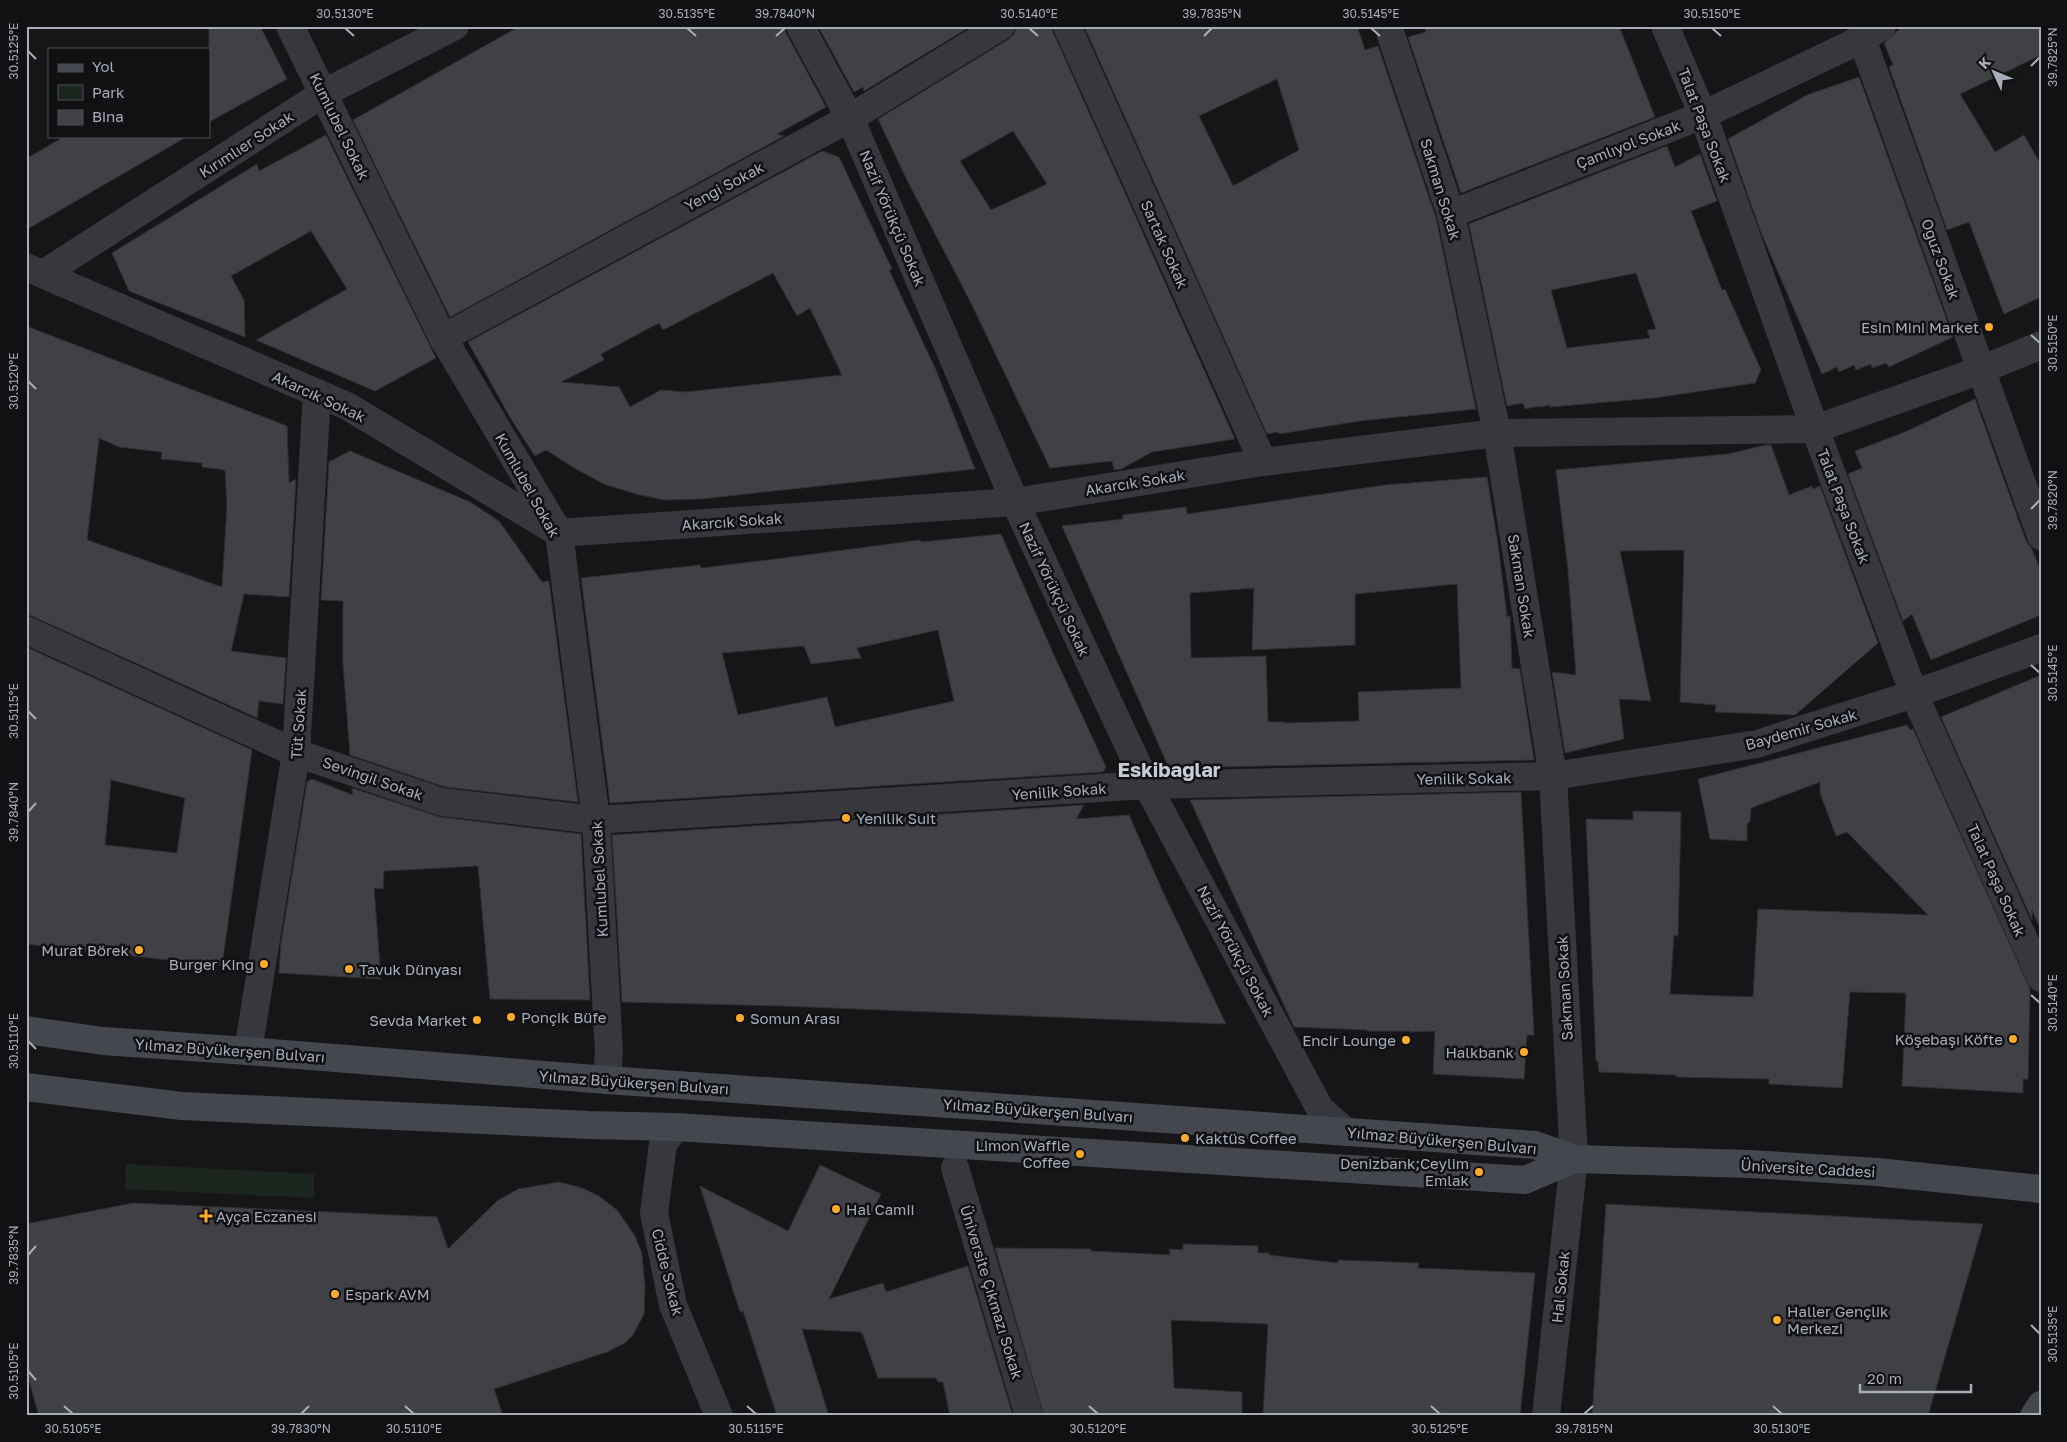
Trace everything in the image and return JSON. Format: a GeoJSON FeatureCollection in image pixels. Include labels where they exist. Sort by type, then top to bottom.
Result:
{"type":"FeatureCollection","features":[{"type":"Feature","properties":{"kind":"main road","name":"Yılmaz Büyükerşen Bulvarı"},"geometry":{"type":"LineString","coordinates":[[26,1030],[103,1041],[607,1080],[1535,1145],[1574,1159]]}},
{"type":"Feature","properties":{"kind":"main road","name":"Yılmaz Büyükerşen Bulvarı"},"geometry":{"type":"LineString","coordinates":[[26,1086],[182,1106],[589,1125],[676,1127],[1525,1180],[1574,1159]]}},
{"type":"Feature","properties":{"kind":"main road","name":"Üniversite Caddesi"},"geometry":{"type":"LineString","coordinates":[[1574,1159],[1751,1164],[2041,1189]]}},
{"type":"Feature","properties":{"kind":"main road"},"geometry":{"type":"LineString","coordinates":[[2034,1416],[2041,1405]]}},
{"type":"Feature","properties":{"kind":"street","name":"Kumlubel Sokak"},"geometry":{"type":"LineString","coordinates":[[290,26],[443,338],[559,533],[596,820],[609,1052],[607,1080]]}},
{"type":"Feature","properties":{"kind":"street","name":"Kırımlıer Sokak"},"geometry":{"type":"LineString","coordinates":[[35,270],[324,93],[455,26]]}},
{"type":"Feature","properties":{"kind":"street","name":"Nazif Yörükçü Sokak"},"geometry":{"type":"LineString","coordinates":[[800,26],[850,118],[1015,502],[1147,785],[1320,1109],[1346,1132]]}},
{"type":"Feature","properties":{"kind":"street","name":"Yengi Sokak"},"geometry":{"type":"LineString","coordinates":[[443,338],[850,118],[1001,26]]}},
{"type":"Feature","properties":{"kind":"street","name":"Sartak Sokak"},"geometry":{"type":"LineString","coordinates":[[1067,26],[1263,462]]}},
{"type":"Feature","properties":{"kind":"street","name":"Sakman Sokak"},"geometry":{"type":"LineString","coordinates":[[1388,26],[1451,214],[1497,433],[1553,776],[1563,986],[1574,1159]]}},
{"type":"Feature","properties":{"kind":"street","name":"Talat Paşa Sokak"},"geometry":{"type":"LineString","coordinates":[[1665,26],[1703,115],[1815,429],[1914,694],[2041,978]]}},
{"type":"Feature","properties":{"kind":"street","name":"Çamlıyol Sokak"},"geometry":{"type":"LineString","coordinates":[[1451,214],[1703,115],[1872,32]]}},
{"type":"Feature","properties":{"kind":"street","name":"Oğuz Sokak"},"geometry":{"type":"LineString","coordinates":[[1872,32],[1981,370],[2041,536]]}},
{"type":"Feature","properties":{"kind":"street","name":"Akarcık Sokak"},"geometry":{"type":"LineString","coordinates":[[35,270],[347,406],[559,533],[1015,502],[1263,462],[1497,433],[1815,429],[1981,370],[2041,345]]}},
{"type":"Feature","properties":{"kind":"street","name":"Tüt Sokak"},"geometry":{"type":"LineString","coordinates":[[248,1051],[296,753],[318,393]]}},
{"type":"Feature","properties":{"kind":"street","name":"Sevingil Sokak"},"geometry":{"type":"LineString","coordinates":[[26,630],[296,753],[442,802],[596,820]]}},
{"type":"Feature","properties":{"kind":"street","name":"Baydemir Sokak"},"geometry":{"type":"LineString","coordinates":[[1553,776],[1757,744],[1914,694],[2041,648]]}},
{"type":"Feature","properties":{"kind":"street","name":"Yenilik Sokak"},"geometry":{"type":"LineString","coordinates":[[596,820],[1147,785],[1553,776]]}},
{"type":"Feature","properties":{"kind":"street","name":"Cidde Sokak"},"geometry":{"type":"LineString","coordinates":[[676,1127],[663,1144],[654,1213],[673,1305],[719,1416]]}},
{"type":"Feature","properties":{"kind":"street","name":"Hal Sokak"},"geometry":{"type":"LineString","coordinates":[[1546,1416],[1574,1159]]}},
{"type":"Feature","properties":{"kind":"street","name":"Üniversite Çıkmazı Sokak"},"geometry":{"type":"LineString","coordinates":[[955,1168],[1028,1416]]}},
{"type":"Feature","properties":{"kind":"green space"},"geometry":{"type":"Polygon","coordinates":[[[126,1164],[314,1174],[314,1198],[125,1189],[126,1164]]]}},
{"type":"Feature","properties":{"kind":"building"},"geometry":{"type":"Polygon","coordinates":[[[209,26],[260,26],[287,79],[210,121],[209,26]]]}},
{"type":"Feature","properties":{"kind":"building"},"geometry":{"type":"Polygon","coordinates":[[[520,26],[784,26],[826,107],[777,134],[784,136],[450,317],[353,120],[520,26]]]}},
{"type":"Feature","properties":{"kind":"building"},"geometry":{"type":"Polygon","coordinates":[[[818,26],[971,26],[864,91],[863,87],[854,92],[818,26]]]}},
{"type":"Feature","properties":{"kind":"building"},"geometry":{"type":"Polygon","coordinates":[[[1017,26],[1052,26],[1053,32],[1235,439],[1152,452],[1121,469],[1114,470],[1112,461],[1050,468],[970,301],[906,178],[878,119],[1009,39],[1014,34],[1017,26]],[[1013,131],[960,161],[991,210],[1047,184],[1013,131]]]}},
{"type":"Feature","properties":{"kind":"building"},"geometry":{"type":"Polygon","coordinates":[[[1084,26],[1357,26],[1365,50],[1378,46],[1436,218],[1476,409],[1360,421],[1279,434],[1278,432],[1267,434],[1084,26]],[[1277,79],[1199,116],[1233,186],[1299,150],[1277,79]]]}},
{"type":"Feature","properties":{"kind":"building"},"geometry":{"type":"Polygon","coordinates":[[[1425,26],[1619,26],[1655,117],[1461,193],[1408,37],[1426,32],[1425,26]]]}},
{"type":"Feature","properties":{"kind":"building"},"geometry":{"type":"Polygon","coordinates":[[[1903,26],[2041,26],[2041,55],[1960,94],[1995,152],[2024,135],[2041,165],[2041,297],[2004,314],[1969,222],[1947,230],[1889,67],[1893,65],[1884,43],[1903,26]]]}},
{"type":"Feature","properties":{"kind":"building"},"geometry":{"type":"Polygon","coordinates":[[[1859,77],[1953,337],[1889,367],[1886,363],[1872,368],[1871,364],[1856,370],[1854,365],[1839,372],[1837,367],[1822,374],[1762,235],[1728,139],[1807,95],[1859,77]]]}},
{"type":"Feature","properties":{"kind":"building"},"geometry":{"type":"Polygon","coordinates":[[[326,135],[436,358],[375,391],[256,340],[347,289],[311,231],[231,276],[244,300],[245,337],[129,291],[112,253],[257,164],[259,171],[326,135]]]}},
{"type":"Feature","properties":{"kind":"building"},"geometry":{"type":"Polygon","coordinates":[[[62,138],[185,138],[26,230],[26,159],[62,138]]]}},
{"type":"Feature","properties":{"kind":"building"},"geometry":{"type":"Polygon","coordinates":[[[1667,146],[1675,167],[1700,154],[1717,201],[1691,211],[1722,290],[1725,289],[1761,370],[1755,383],[1654,398],[1550,407],[1550,405],[1525,409],[1523,403],[1507,406],[1469,224],[1667,146]],[[1636,273],[1551,290],[1567,348],[1650,338],[1647,330],[1656,329],[1636,273]]]}},
{"type":"Feature","properties":{"kind":"building"},"geometry":{"type":"Polygon","coordinates":[[[822,151],[839,157],[892,269],[889,270],[936,370],[975,469],[701,499],[664,500],[636,494],[604,484],[546,450],[535,456],[511,419],[468,342],[822,151]],[[773,273],[663,330],[659,323],[601,354],[604,360],[561,382],[619,387],[630,407],[661,390],[686,392],[842,375],[810,308],[797,316],[773,273]]]}},
{"type":"Feature","properties":{"kind":"building"},"geometry":{"type":"Polygon","coordinates":[[[26,326],[287,426],[289,483],[296,479],[289,597],[244,594],[231,651],[286,658],[283,704],[259,701],[257,718],[32,616],[26,615],[26,326]],[[99,438],[87,540],[222,587],[227,505],[225,470],[202,467],[202,463],[161,459],[162,452],[119,447],[99,438]]]}},
{"type":"Feature","properties":{"kind":"building"},"geometry":{"type":"Polygon","coordinates":[[[1975,399],[2026,541],[2032,549],[2041,572],[2041,615],[1931,660],[1912,614],[1903,621],[1848,474],[1862,468],[1855,451],[1905,432],[1975,399]]]}},
{"type":"Feature","properties":{"kind":"building"},"geometry":{"type":"Polygon","coordinates":[[[1771,445],[1789,495],[1812,486],[1813,489],[1820,486],[1878,643],[1795,715],[1715,712],[1716,705],[1680,702],[1684,550],[1620,551],[1651,701],[1619,699],[1624,739],[1565,753],[1552,672],[1576,675],[1568,570],[1556,470],[1728,454],[1771,445]]]}},
{"type":"Feature","properties":{"kind":"building"},"geometry":{"type":"Polygon","coordinates":[[[350,451],[470,502],[499,521],[542,582],[549,581],[578,802],[445,787],[350,755],[343,664],[343,601],[321,600],[329,462],[350,451]]]}},
{"type":"Feature","properties":{"kind":"building"},"geometry":{"type":"Polygon","coordinates":[[[1487,477],[1507,617],[1510,616],[1512,668],[1520,669],[1534,760],[1169,768],[1062,526],[1123,519],[1123,515],[1186,507],[1187,514],[1385,485],[1487,477]],[[1457,584],[1355,594],[1355,645],[1252,650],[1254,588],[1190,593],[1191,658],[1266,656],[1268,722],[1359,721],[1358,692],[1461,688],[1457,584]]]}},
{"type":"Feature","properties":{"kind":"building"},"geometry":{"type":"Polygon","coordinates":[[[1001,534],[1106,767],[1103,772],[610,803],[581,578],[700,565],[701,568],[920,540],[921,542],[1001,534]],[[938,630],[857,648],[861,658],[811,664],[804,646],[722,653],[738,715],[827,697],[835,727],[954,701],[938,630]]]}},
{"type":"Feature","properties":{"kind":"building"},"geometry":{"type":"Polygon","coordinates":[[[26,647],[252,750],[222,966],[26,944],[26,647]],[[111,780],[105,845],[177,853],[185,798],[111,780]]]}},
{"type":"Feature","properties":{"kind":"building"},"geometry":{"type":"Polygon","coordinates":[[[2041,675],[2040,928],[2032,910],[2032,920],[1941,717],[2041,675]]]}},
{"type":"Feature","properties":{"kind":"building"},"geometry":{"type":"Polygon","coordinates":[[[1907,725],[1910,730],[1913,729],[2030,989],[2028,1079],[2023,1079],[2023,1093],[1902,1086],[1906,993],[1850,992],[1842,1088],[1769,1084],[1769,1079],[1676,1077],[1676,1075],[1599,1072],[1598,1061],[1596,1061],[1586,819],[1633,820],[1633,811],[1681,812],[1678,936],[1674,935],[1670,994],[1753,997],[1758,909],[1928,915],[1847,832],[1836,836],[1820,793],[1820,782],[1751,808],[1750,821],[1747,824],[1747,841],[1710,839],[1698,779],[1907,725]]]}},
{"type":"Feature","properties":{"kind":"building"},"geometry":{"type":"Polygon","coordinates":[[[312,779],[353,795],[352,788],[440,817],[581,834],[590,1000],[490,999],[478,866],[384,871],[383,889],[374,888],[381,979],[279,973],[281,943],[307,782],[312,779]]]}},
{"type":"Feature","properties":{"kind":"building"},"geometry":{"type":"Polygon","coordinates":[[[1521,792],[1534,1035],[1527,1035],[1524,1079],[1433,1074],[1435,1031],[1367,1031],[1294,1027],[1190,800],[1521,792]]]}},
{"type":"Feature","properties":{"kind":"building"},"geometry":{"type":"Polygon","coordinates":[[[1084,805],[1076,819],[1129,815],[1163,892],[1226,1024],[783,1006],[622,1002],[612,835],[1084,805]]]}},
{"type":"Feature","properties":{"kind":"building"},"geometry":{"type":"Polygon","coordinates":[[[820,1165],[881,1194],[829,1299],[883,1283],[886,1292],[968,1266],[1013,1416],[950,1416],[943,1382],[938,1382],[936,1378],[878,1378],[863,1335],[860,1332],[802,1329],[829,1416],[777,1416],[743,1311],[740,1312],[700,1186],[788,1231],[820,1165]]]}},
{"type":"Feature","properties":{"kind":"building","name":"Espark AVM"},"geometry":{"type":"Polygon","coordinates":[[[559,1182],[582,1188],[599,1196],[617,1210],[635,1236],[642,1254],[645,1287],[644,1314],[633,1335],[625,1343],[607,1352],[494,1389],[503,1416],[39,1416],[26,1369],[26,1224],[133,1203],[437,1217],[448,1249],[497,1201],[518,1189],[559,1182]]]}},
{"type":"Feature","properties":{"kind":"building","name":"Haller Gençlik Merkezi"},"geometry":{"type":"Polygon","coordinates":[[[1606,1204],[1983,1224],[1928,1416],[1592,1416],[1606,1204]]]}},
{"type":"Feature","properties":{"kind":"building"},"geometry":{"type":"Polygon","coordinates":[[[1183,1244],[1258,1246],[1258,1253],[1338,1263],[1338,1260],[1419,1263],[1418,1268],[1535,1273],[1520,1416],[1263,1416],[1268,1324],[1171,1320],[1174,1388],[1242,1392],[1242,1416],[1044,1416],[995,1248],[1091,1249],[1091,1251],[1170,1255],[1169,1249],[1183,1250],[1183,1244]]]}},
{"type":"Feature","properties":{"kind":"place","name":"Esin Mini Market"},"geometry":{"type":"Point","coordinates":[1989,327]}},
{"type":"Feature","properties":{"kind":"place","name":"Yenilik Suit"},"geometry":{"type":"Point","coordinates":[846,818]}},
{"type":"Feature","properties":{"kind":"place","name":"Murat Börek"},"geometry":{"type":"Point","coordinates":[139,950]}},
{"type":"Feature","properties":{"kind":"place","name":"Burger King"},"geometry":{"type":"Point","coordinates":[264,964]}},
{"type":"Feature","properties":{"kind":"place","name":"Tavuk Dünyası"},"geometry":{"type":"Point","coordinates":[349,969]}},
{"type":"Feature","properties":{"kind":"place","name":"Ponçik Büfe"},"geometry":{"type":"Point","coordinates":[511,1017]}},
{"type":"Feature","properties":{"kind":"place","name":"Somun Arası"},"geometry":{"type":"Point","coordinates":[740,1018]}},
{"type":"Feature","properties":{"kind":"place","name":"Sevda Market"},"geometry":{"type":"Point","coordinates":[477,1020]}},
{"type":"Feature","properties":{"kind":"place","name":"Köşebaşı Köfte"},"geometry":{"type":"Point","coordinates":[2013,1039]}},
{"type":"Feature","properties":{"kind":"place","name":"Encir Lounge"},"geometry":{"type":"Point","coordinates":[1406,1040]}},
{"type":"Feature","properties":{"kind":"place","name":"Halkbank"},"geometry":{"type":"Point","coordinates":[1524,1052]}},
{"type":"Feature","properties":{"kind":"place","name":"Kaktüs Coffee"},"geometry":{"type":"Point","coordinates":[1185,1138]}},
{"type":"Feature","properties":{"kind":"place","name":"Limon Waffle Coffee"},"geometry":{"type":"Point","coordinates":[1080,1154]}},
{"type":"Feature","properties":{"kind":"place","name":"Denizbank;Ceylim Emlak"},"geometry":{"type":"Point","coordinates":[1479,1172]}},
{"type":"Feature","properties":{"kind":"place","name":"Hal Camii"},"geometry":{"type":"Point","coordinates":[836,1209]}},
{"type":"Feature","properties":{"kind":"place","name":"Ayça Eczanesi"},"geometry":{"type":"Point","coordinates":[206,1216]}},
{"type":"Feature","properties":{"kind":"place","name":"Espark AVM"},"geometry":{"type":"Point","coordinates":[335,1294]}},
{"type":"Feature","properties":{"kind":"place","name":"Haller Gençlik Merkezi"},"geometry":{"type":"Point","coordinates":[1777,1320]}},
{"type":"Feature","properties":{"kind":"district","name":"Eskibağlar"},"geometry":{"type":"Point","coordinates":[1169,769]}}]}
